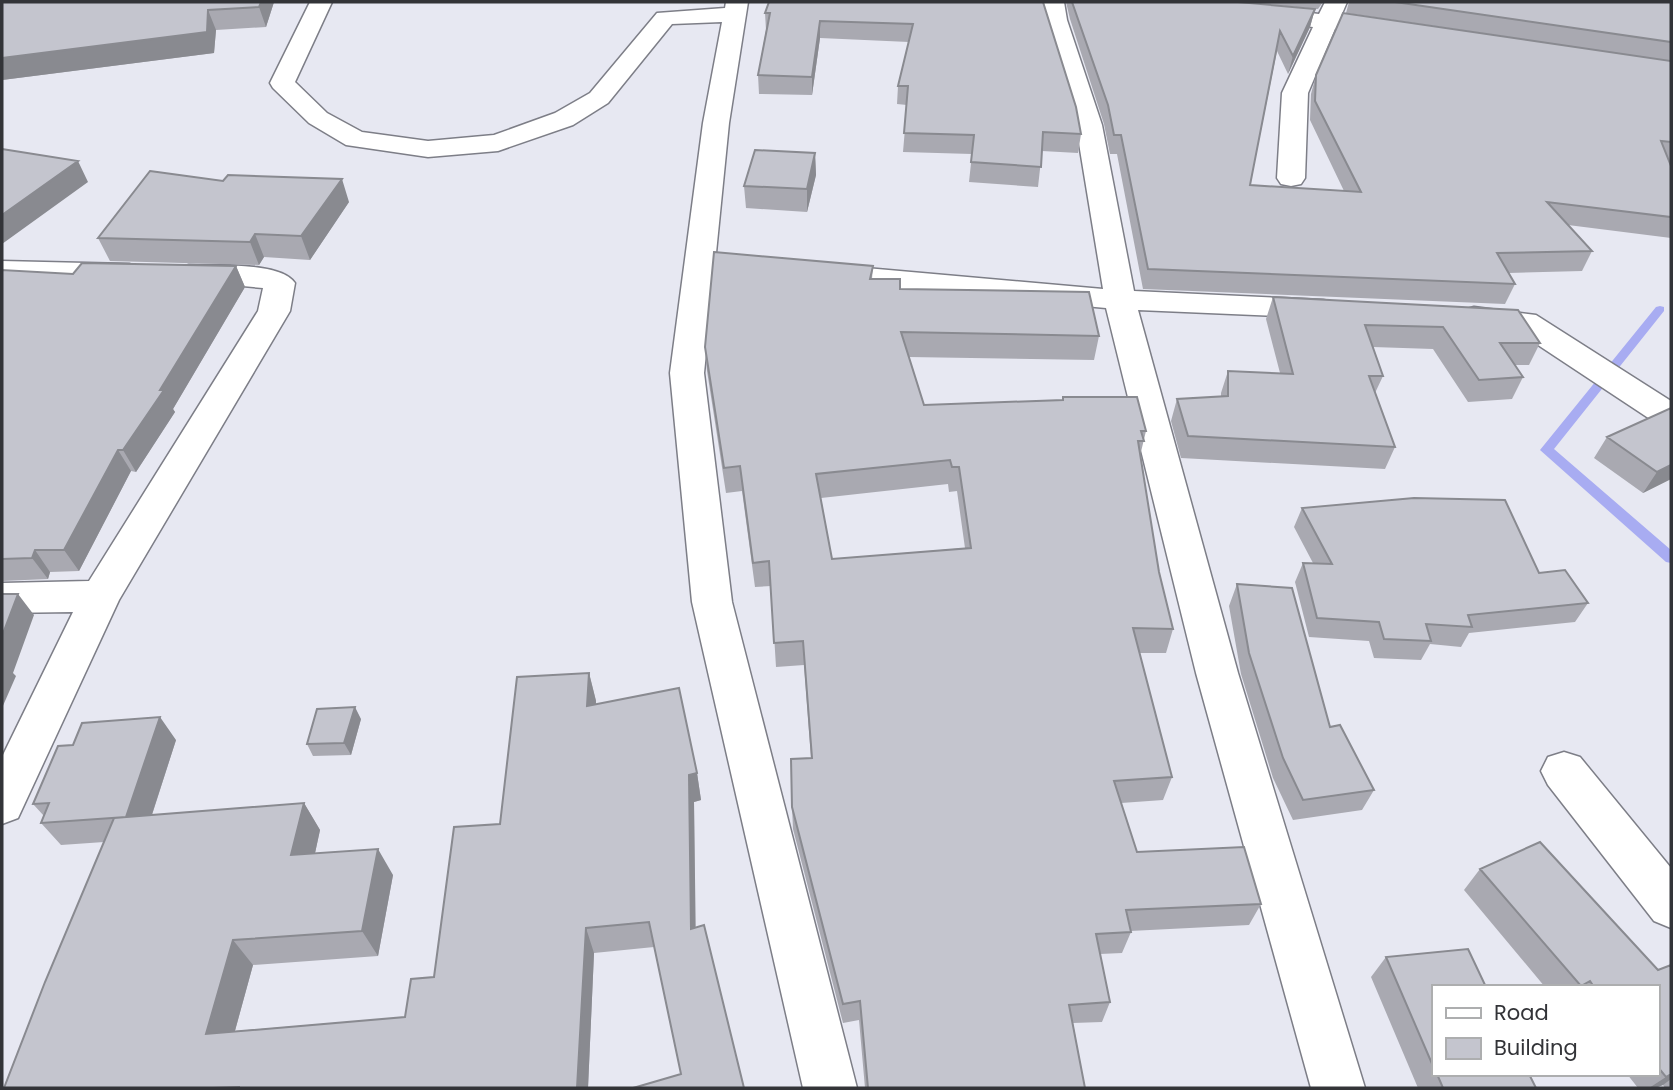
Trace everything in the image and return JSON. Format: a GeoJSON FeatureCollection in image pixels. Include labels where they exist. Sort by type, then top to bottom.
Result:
{"type":"FeatureCollection","features":[{"type":"Feature","properties":{"kind":"street"},"geometry":{"type":"LineString","coordinates":[[321,2],[282,83],[318,118],[355,139],[428,149],[498,143],[564,119],[599,98],[665,18],[736,8],[716,123],[713,264],[687,373],[712,602],[830,1088]]}},
{"type":"Feature","properties":{"kind":"street"},"geometry":{"type":"LineString","coordinates":[[1054,2],[1055,20],[1089,125],[1120,300],[1217,673],[1338,1088]]}},
{"type":"Feature","properties":{"kind":"street"},"geometry":{"type":"LineString","coordinates":[[1158,2],[1332,11],[1410,32]]}},
{"type":"Feature","properties":{"kind":"street"},"geometry":{"type":"LineString","coordinates":[[1291,178],[1295,93],[1332,11]]}},
{"type":"Feature","properties":{"kind":"street"},"geometry":{"type":"LineString","coordinates":[[2,270],[256,276],[280,283],[274,311],[101,596],[2,804]]}},
{"type":"Feature","properties":{"kind":"street"},"geometry":{"type":"LineString","coordinates":[[794,271],[1120,300],[1353,311]]}},
{"type":"Feature","properties":{"kind":"street"},"geometry":{"type":"LineString","coordinates":[[1449,316],[1525,322],[1671,417]]}},
{"type":"Feature","properties":{"kind":"street"},"geometry":{"type":"LineString","coordinates":[[2,598],[101,596]]}},
{"type":"Feature","properties":{"kind":"street"},"geometry":{"type":"LineString","coordinates":[[1564,771],[1671,905]]}},
{"type":"Feature","properties":{"kind":"building"},"geometry":{"type":"Polygon","coordinates":[[[2,2],[261,2],[259,7],[208,10],[207,32],[2,58],[2,2]]]}},
{"type":"Feature","properties":{"kind":"building"},"geometry":{"type":"Polygon","coordinates":[[[769,2],[1043,2],[1076,107],[1081,134],[1043,132],[1041,167],[971,162],[974,135],[904,133],[908,86],[898,86],[913,24],[820,21],[812,77],[758,75],[770,13],[765,13],[769,2]]]}},
{"type":"Feature","properties":{"kind":"building"},"geometry":{"type":"Polygon","coordinates":[[[1072,2],[1238,2],[1315,9],[1293,56],[1280,31],[1250,185],[1361,192],[1315,101],[1316,75],[1343,13],[1671,61],[1671,142],[1661,141],[1671,166],[1671,217],[1547,202],[1592,251],[1497,253],[1515,284],[1148,269],[1121,135],[1114,135],[1108,105],[1072,2]]]}},
{"type":"Feature","properties":{"kind":"building"},"geometry":{"type":"Polygon","coordinates":[[[1395,2],[1671,2],[1671,42],[1395,2]]]}},
{"type":"Feature","properties":{"kind":"building"},"geometry":{"type":"Polygon","coordinates":[[[2,149],[78,161],[2,215],[2,149]]]}},
{"type":"Feature","properties":{"kind":"building"},"geometry":{"type":"Polygon","coordinates":[[[755,150],[815,153],[807,189],[744,186],[755,150]]]}},
{"type":"Feature","properties":{"kind":"building"},"geometry":{"type":"Polygon","coordinates":[[[150,171],[223,181],[228,175],[342,179],[301,236],[255,234],[250,242],[98,238],[150,171]]]}},
{"type":"Feature","properties":{"kind":"building"},"geometry":{"type":"Polygon","coordinates":[[[714,252],[873,266],[870,279],[900,279],[900,289],[1089,292],[1099,336],[901,332],[924,405],[1063,400],[1063,397],[1137,397],[1146,431],[1141,431],[1144,441],[1138,441],[1159,572],[1173,629],[1133,628],[1172,777],[1114,781],[1137,852],[1244,847],[1261,904],[1126,910],[1131,932],[1096,934],[1110,1002],[1069,1005],[1085,1088],[868,1088],[860,1001],[843,1004],[792,807],[791,759],[812,758],[803,641],[774,643],[769,561],[753,563],[740,466],[724,468],[705,347],[714,252]],[[950,460],[816,474],[832,559],[971,548],[959,467],[952,467],[950,460]]]}},
{"type":"Feature","properties":{"kind":"building"},"geometry":{"type":"Polygon","coordinates":[[[82,263],[236,266],[160,390],[164,390],[123,450],[118,450],[64,550],[35,550],[32,558],[2,559],[2,270],[73,274],[82,263]]]}},
{"type":"Feature","properties":{"kind":"building"},"geometry":{"type":"Polygon","coordinates":[[[1273,297],[1518,310],[1540,343],[1500,343],[1523,377],[1479,380],[1443,327],[1365,325],[1383,376],[1369,376],[1395,447],[1188,436],[1177,399],[1228,396],[1228,371],[1293,374],[1273,297]]]}},
{"type":"Feature","properties":{"kind":"building"},"geometry":{"type":"Polygon","coordinates":[[[1671,408],[1671,465],[1657,472],[1607,437],[1671,408]]]}},
{"type":"Feature","properties":{"kind":"building"},"geometry":{"type":"Polygon","coordinates":[[[1414,498],[1505,500],[1539,573],[1565,570],[1588,603],[1468,615],[1472,627],[1426,624],[1431,641],[1384,639],[1379,622],[1317,618],[1303,563],[1332,564],[1302,508],[1414,498]]]}},
{"type":"Feature","properties":{"kind":"building"},"geometry":{"type":"Polygon","coordinates":[[[1237,584],[1292,588],[1330,727],[1340,725],[1374,790],[1303,800],[1283,758],[1249,653],[1237,584]]]}},
{"type":"Feature","properties":{"kind":"building"},"geometry":{"type":"Polygon","coordinates":[[[2,594],[18,594],[2,636],[2,594]]]}},
{"type":"Feature","properties":{"kind":"building"},"geometry":{"type":"Polygon","coordinates":[[[589,673],[587,706],[679,688],[697,773],[689,775],[691,929],[704,925],[744,1088],[633,1088],[681,1074],[649,922],[586,928],[577,1088],[4,1088],[114,818],[304,803],[291,855],[378,849],[362,931],[233,940],[206,1034],[405,1017],[411,979],[434,977],[454,827],[500,824],[517,677],[589,673]]]}},
{"type":"Feature","properties":{"kind":"building"},"geometry":{"type":"Polygon","coordinates":[[[355,707],[344,743],[307,744],[317,709],[355,707]]]}},
{"type":"Feature","properties":{"kind":"building"},"geometry":{"type":"Polygon","coordinates":[[[160,717],[126,817],[41,823],[49,803],[33,804],[58,746],[73,745],[82,723],[160,717]]]}},
{"type":"Feature","properties":{"kind":"building"},"geometry":{"type":"Polygon","coordinates":[[[1540,842],[1658,970],[1671,965],[1671,1074],[1666,1077],[1659,1068],[1659,985],[1593,985],[1590,981],[1580,985],[1480,869],[1540,842]]]}},
{"type":"Feature","properties":{"kind":"building"},"geometry":{"type":"Polygon","coordinates":[[[1468,949],[1485,985],[1432,985],[1432,1064],[1386,957],[1468,949]]]}},
{"type":"Feature","properties":{"kind":"building"},"geometry":{"type":"Polygon","coordinates":[[[1438,1076],[1530,1076],[1536,1088],[1443,1088],[1438,1076]]]}},
{"type":"Feature","properties":{"kind":"waterway"},"geometry":{"type":"LineString","coordinates":[[1660,309],[1546,450],[1671,558]]}}]}
